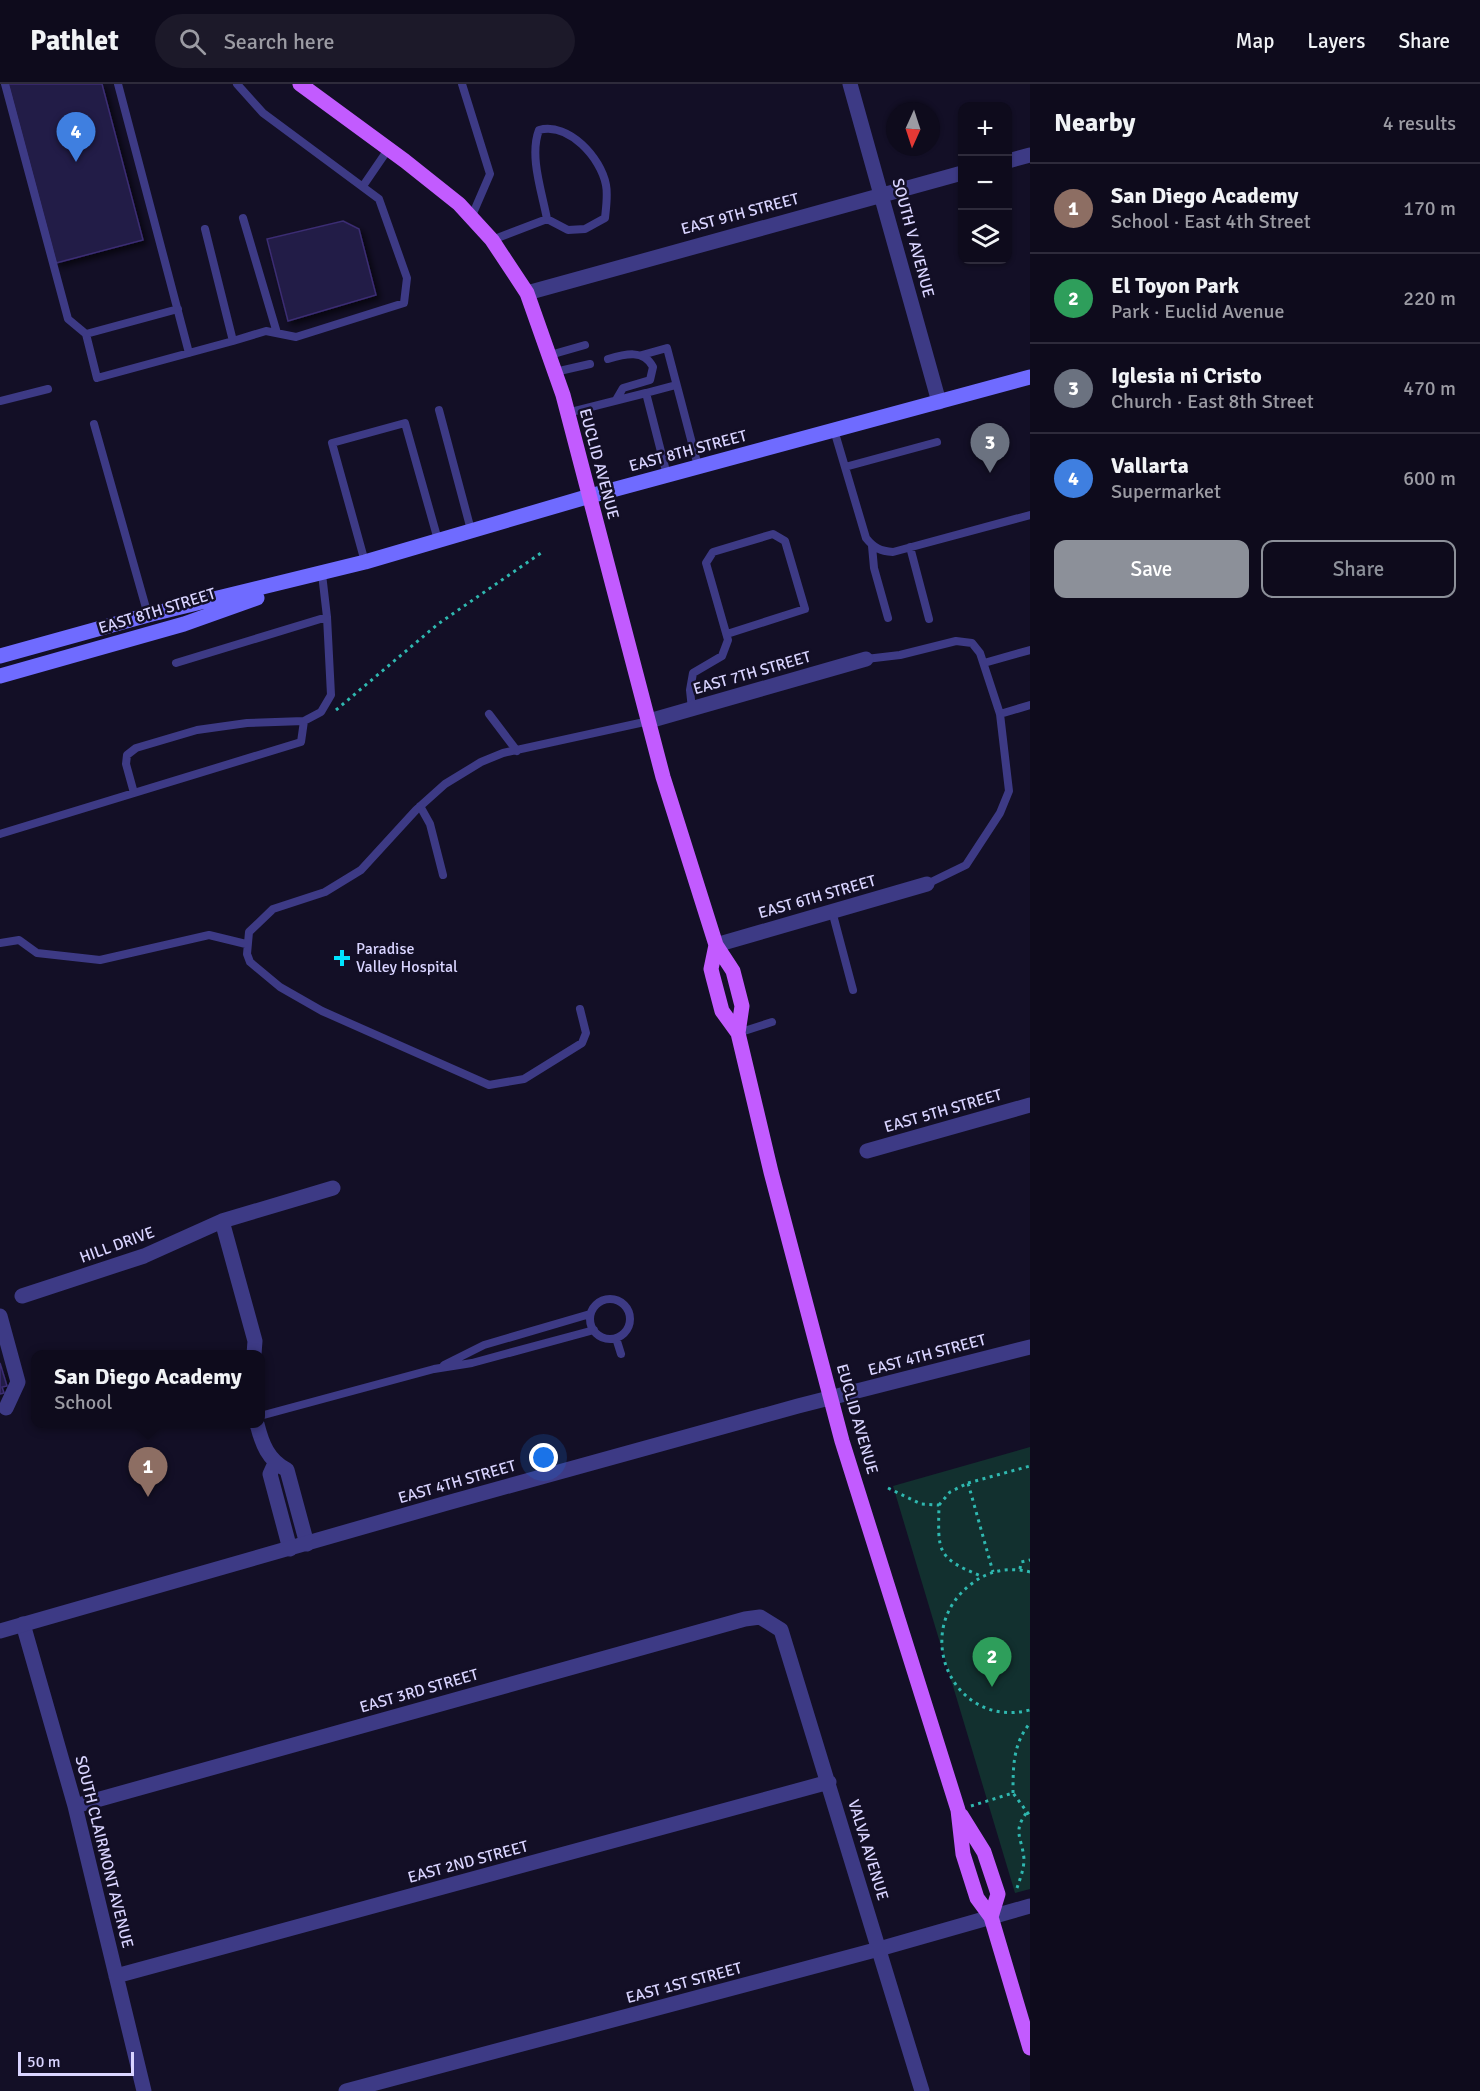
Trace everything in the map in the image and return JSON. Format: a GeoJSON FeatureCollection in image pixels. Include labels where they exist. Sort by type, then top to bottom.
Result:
{"type":"FeatureCollection","features":[{"type":"Feature","properties":{"kind":"main road","name":"EUCLID AVENUE"},"geometry":{"type":"LineString","coordinates":[[300,84],[389,148],[459,204],[492,240],[527,293],[550,355],[567,413],[649,721],[716,945],[711,969],[713,977],[722,1011],[738,1033],[771,1172],[842,1441],[958,1810],[984,1852],[998,1894],[991,1917],[1030,2048]]}},
{"type":"Feature","properties":{"kind":"main road","name":"EAST 8TH STREET"},"geometry":{"type":"LineString","coordinates":[[0,656],[148,615],[322,574],[590,496],[1030,377]]}},
{"type":"Feature","properties":{"kind":"main road","name":"EAST 8TH STREET"},"geometry":{"type":"LineString","coordinates":[[0,676],[184,624],[322,574]]}},
{"type":"Feature","properties":{"kind":"street","name":"SOUTH V AVENUE"},"geometry":{"type":"LineString","coordinates":[[850,84],[883,195],[939,402]]}},
{"type":"Feature","properties":{"kind":"street"},"geometry":{"type":"LineString","coordinates":[[1012,160],[1030,155]]}},
{"type":"Feature","properties":{"kind":"street","name":"EAST 9TH STREET"},"geometry":{"type":"LineString","coordinates":[[527,293],[958,174]]}},
{"type":"Feature","properties":{"kind":"street","name":"EAST 7TH STREET"},"geometry":{"type":"LineString","coordinates":[[649,721],[866,659]]}},
{"type":"Feature","properties":{"kind":"street","name":"EAST 6TH STREET"},"geometry":{"type":"LineString","coordinates":[[716,945],[927,884]]}},
{"type":"Feature","properties":{"kind":"street","name":"EAST 5TH STREET"},"geometry":{"type":"LineString","coordinates":[[867,1151],[1030,1105]]}},
{"type":"Feature","properties":{"kind":"street","name":"HILL DRIVE"},"geometry":{"type":"LineString","coordinates":[[22,1296],[144,1256],[222,1221],[333,1188]]}},
{"type":"Feature","properties":{"kind":"street"},"geometry":{"type":"LineString","coordinates":[[222,1221],[255,1341],[254,1350]]}},
{"type":"Feature","properties":{"kind":"street"},"geometry":{"type":"LineString","coordinates":[[0,1316],[18,1382],[6,1408]]}},
{"type":"Feature","properties":{"kind":"street","name":"EAST 4TH STREET"},"geometry":{"type":"LineString","coordinates":[[0,1631],[832,1398],[1030,1347]]}},
{"type":"Feature","properties":{"kind":"street"},"geometry":{"type":"LineString","coordinates":[[258,1428],[261,1443],[275,1463],[287,1470],[307,1544]]}},
{"type":"Feature","properties":{"kind":"street"},"geometry":{"type":"LineString","coordinates":[[275,1463],[270,1474],[290,1549]]}},
{"type":"Feature","properties":{"kind":"street","name":"EAST 3RD STREET"},"geometry":{"type":"LineString","coordinates":[[75,1806],[745,1619],[760,1617],[772,1623]]}},
{"type":"Feature","properties":{"kind":"street","name":"VALVA AVENUE"},"geometry":{"type":"LineString","coordinates":[[772,1623],[781,1630],[922,2091]]}},
{"type":"Feature","properties":{"kind":"street","name":"SOUTH CLAIRMONT AVENUE"},"geometry":{"type":"LineString","coordinates":[[23,1624],[75,1806],[144,2091]]}},
{"type":"Feature","properties":{"kind":"street","name":"EAST 2ND STREET"},"geometry":{"type":"LineString","coordinates":[[116,1976],[829,1782]]}},
{"type":"Feature","properties":{"kind":"street","name":"EAST 1ST STREET"},"geometry":{"type":"LineString","coordinates":[[346,2091],[879,1949],[1030,1906]]}},
{"type":"Feature","properties":{"kind":"lane"},"geometry":{"type":"LineString","coordinates":[[5,84],[68,319],[86,334],[97,378],[266,331],[296,337],[404,303],[407,278],[379,199],[263,113],[237,84]]}},
{"type":"Feature","properties":{"kind":"lane"},"geometry":{"type":"LineString","coordinates":[[118,84],[189,353]]}},
{"type":"Feature","properties":{"kind":"lane"},"geometry":{"type":"LineString","coordinates":[[462,84],[490,174],[471,218]]}},
{"type":"Feature","properties":{"kind":"lane"},"geometry":{"type":"LineString","coordinates":[[492,240],[547,219],[568,230],[599,224],[605,218],[606,186],[598,163],[577,140],[548,128],[539,130],[535,140],[536,159],[547,219]]}},
{"type":"Feature","properties":{"kind":"lane"},"geometry":{"type":"LineString","coordinates":[[363,186],[389,148]]}},
{"type":"Feature","properties":{"kind":"lane"},"geometry":{"type":"LineString","coordinates":[[243,218],[277,333]]}},
{"type":"Feature","properties":{"kind":"lane"},"geometry":{"type":"LineString","coordinates":[[205,229],[233,341]]}},
{"type":"Feature","properties":{"kind":"lane"},"geometry":{"type":"LineString","coordinates":[[86,334],[178,309]]}},
{"type":"Feature","properties":{"kind":"lane"},"geometry":{"type":"LineString","coordinates":[[550,355],[585,345]]}},
{"type":"Feature","properties":{"kind":"lane"},"geometry":{"type":"LineString","coordinates":[[608,359],[642,355],[667,348],[698,466]]}},
{"type":"Feature","properties":{"kind":"lane"},"geometry":{"type":"LineString","coordinates":[[616,400],[623,388],[650,380],[653,375],[649,359],[642,355]]}},
{"type":"Feature","properties":{"kind":"lane"},"geometry":{"type":"LineString","coordinates":[[555,372],[590,364]]}},
{"type":"Feature","properties":{"kind":"lane"},"geometry":{"type":"LineString","coordinates":[[567,413],[676,386]]}},
{"type":"Feature","properties":{"kind":"lane"},"geometry":{"type":"LineString","coordinates":[[0,401],[48,389]]}},
{"type":"Feature","properties":{"kind":"lane"},"geometry":{"type":"LineString","coordinates":[[646,393],[667,475]]}},
{"type":"Feature","properties":{"kind":"lane"},"geometry":{"type":"LineString","coordinates":[[439,410],[471,530]]}},
{"type":"Feature","properties":{"kind":"lane"},"geometry":{"type":"LineString","coordinates":[[365,562],[332,443],[405,423],[438,540]]}},
{"type":"Feature","properties":{"kind":"lane"},"geometry":{"type":"LineString","coordinates":[[94,424],[148,615]]}},
{"type":"Feature","properties":{"kind":"lane"},"geometry":{"type":"LineString","coordinates":[[834,430],[862,527],[872,546],[874,568],[888,618]]}},
{"type":"Feature","properties":{"kind":"lane"},"geometry":{"type":"LineString","coordinates":[[845,467],[937,442]]}},
{"type":"Feature","properties":{"kind":"lane"},"geometry":{"type":"LineString","coordinates":[[872,546],[892,552],[1030,515]]}},
{"type":"Feature","properties":{"kind":"lane"},"geometry":{"type":"LineString","coordinates":[[692,709],[690,690],[693,673],[722,656],[728,640],[706,563],[709,556],[713,552],[773,534],[780,536],[785,541],[805,609],[727,634]]}},
{"type":"Feature","properties":{"kind":"lane"},"geometry":{"type":"LineString","coordinates":[[910,547],[929,619]]}},
{"type":"Feature","properties":{"kind":"lane"},"geometry":{"type":"LineString","coordinates":[[134,794],[126,764],[127,755],[136,748],[197,730],[247,723],[304,722],[321,712],[331,695],[322,574]]}},
{"type":"Feature","properties":{"kind":"lane"},"geometry":{"type":"LineString","coordinates":[[176,663],[327,617]]}},
{"type":"Feature","properties":{"kind":"lane"},"geometry":{"type":"LineString","coordinates":[[866,659],[900,655],[956,640],[972,643],[984,663],[1000,714],[1010,791],[1000,813],[966,865],[927,884]]}},
{"type":"Feature","properties":{"kind":"lane"},"geometry":{"type":"LineString","coordinates":[[984,663],[1030,650]]}},
{"type":"Feature","properties":{"kind":"lane"},"geometry":{"type":"LineString","coordinates":[[1000,714],[1030,705]]}},
{"type":"Feature","properties":{"kind":"lane"},"geometry":{"type":"LineString","coordinates":[[489,714],[517,751]]}},
{"type":"Feature","properties":{"kind":"lane"},"geometry":{"type":"LineString","coordinates":[[580,1009],[586,1033],[582,1044],[525,1079],[489,1085],[322,1011],[288,992],[250,962],[246,944],[249,932],[256,922],[273,909],[325,892],[361,870],[420,806],[445,784],[481,762],[517,751],[649,721]]}},
{"type":"Feature","properties":{"kind":"lane"},"geometry":{"type":"LineString","coordinates":[[0,834],[301,742],[304,722]]}},
{"type":"Feature","properties":{"kind":"lane"},"geometry":{"type":"LineString","coordinates":[[420,806],[430,824],[443,875]]}},
{"type":"Feature","properties":{"kind":"lane"},"geometry":{"type":"LineString","coordinates":[[832,911],[853,990]]}},
{"type":"Feature","properties":{"kind":"lane"},"geometry":{"type":"LineString","coordinates":[[0,943],[19,940],[37,953],[100,960],[209,934],[246,944]]}},
{"type":"Feature","properties":{"kind":"lane"},"geometry":{"type":"LineString","coordinates":[[738,1033],[772,1022]]}},
{"type":"Feature","properties":{"kind":"lane"},"geometry":{"type":"LineString","coordinates":[[434,1369],[484,1345],[590,1314],[602,1301],[621,1302],[626,1307],[630,1319],[626,1332],[616,1338],[605,1338],[594,1330],[590,1314]]}},
{"type":"Feature","properties":{"kind":"lane"},"geometry":{"type":"LineString","coordinates":[[265,1415],[434,1369],[472,1363],[594,1330]]}},
{"type":"Feature","properties":{"kind":"lane"},"geometry":{"type":"LineString","coordinates":[[616,1338],[621,1354]]}},
{"type":"Feature","properties":{"kind":"path"},"geometry":{"type":"LineString","coordinates":[[334,713],[438,624],[544,551]]}},
{"type":"Feature","properties":{"kind":"path"},"geometry":{"type":"LineString","coordinates":[[982,1576],[958,1567],[945,1557],[940,1548],[939,1505],[950,1492],[968,1483],[1030,1466]]}},
{"type":"Feature","properties":{"kind":"path"},"geometry":{"type":"LineString","coordinates":[[968,1483],[993,1572]]}},
{"type":"Feature","properties":{"kind":"path"},"geometry":{"type":"LineString","coordinates":[[888,1488],[921,1504],[939,1505]]}},
{"type":"Feature","properties":{"kind":"path"},"geometry":{"type":"LineString","coordinates":[[1020,1570],[1021,1562],[1030,1560]]}},
{"type":"Feature","properties":{"kind":"path"},"geometry":{"type":"LineString","coordinates":[[1030,1572],[1020,1570],[993,1572],[982,1576],[962,1591],[947,1611],[940,1635],[943,1660],[953,1682],[970,1700],[993,1711],[1018,1713],[1030,1710]]}},
{"type":"Feature","properties":{"kind":"path"},"geometry":{"type":"LineString","coordinates":[[1030,1723],[1020,1736],[1013,1761],[1013,1792],[1030,1816]]}},
{"type":"Feature","properties":{"kind":"path"},"geometry":{"type":"LineString","coordinates":[[985,1802],[1013,1792]]}},
{"type":"Feature","properties":{"kind":"path"},"geometry":{"type":"LineString","coordinates":[[1017,1888],[1024,1858],[1018,1838],[1019,1823],[1027,1812]]}},
{"type":"Feature","properties":{"kind":"green space"},"geometry":{"type":"Polygon","coordinates":[[[1030,1447],[1030,1889],[1015,1893],[893,1486],[1030,1447]]]}},
{"type":"Feature","properties":{"kind":"building"},"geometry":{"type":"Polygon","coordinates":[[[8,84],[102,84],[143,240],[56,263],[8,84]]]}},
{"type":"Feature","properties":{"kind":"building"},"geometry":{"type":"Polygon","coordinates":[[[343,221],[359,229],[376,295],[288,321],[267,239],[343,221]]]}},
{"type":"Feature","properties":{"kind":"building"},"geometry":{"type":"Polygon","coordinates":[[[0,1363],[7,1386],[2,1387],[4,1393],[0,1394],[0,1363]]]}},
{"type":"Feature","properties":{"kind":"place","name":"Vallarta"},"geometry":{"type":"Point","coordinates":[76,162]}},
{"type":"Feature","properties":{"kind":"place","name":"Iglesia ni Cristo"},"geometry":{"type":"Point","coordinates":[990,473]}},
{"type":"Feature","properties":{"kind":"place","name":"Paradise Valley Hospital"},"geometry":{"type":"Point","coordinates":[342,958]}},
{"type":"Feature","properties":{"kind":"place","name":"San Diego Academy"},"geometry":{"type":"Point","coordinates":[148,1497]}},
{"type":"Feature","properties":{"kind":"place","name":"El Toyon Park"},"geometry":{"type":"Point","coordinates":[992,1687]}}]}
